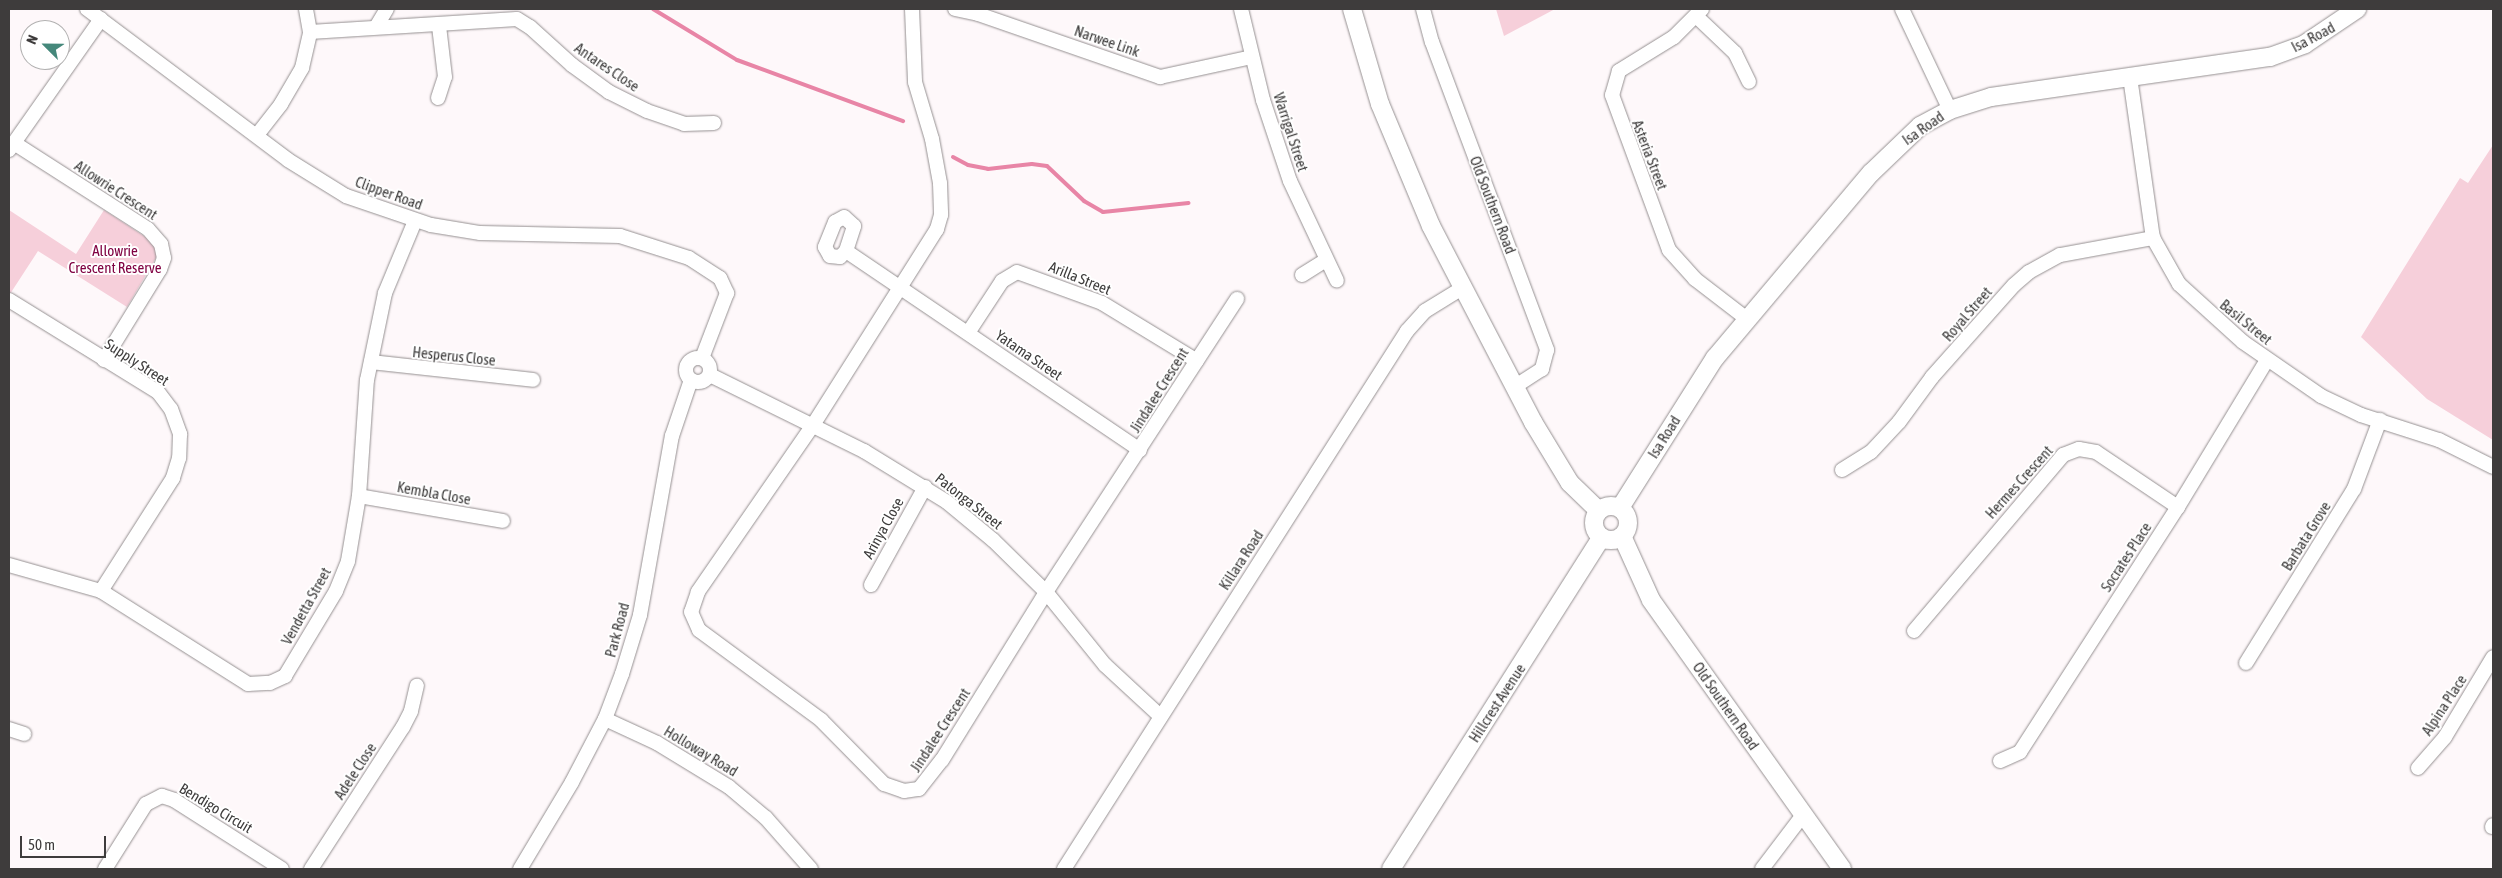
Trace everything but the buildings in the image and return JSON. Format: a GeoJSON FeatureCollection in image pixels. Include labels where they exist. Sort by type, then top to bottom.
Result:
{"type":"FeatureCollection","features":[{"type":"Feature","properties":{"kind":"main road"},"geometry":{"type":"LineString","coordinates":[[1352,9],[1380,104],[1406,174],[1514,387],[1570,483],[1598,511]]}},
{"type":"Feature","properties":{"kind":"main road","name":"Isa Road"},"geometry":{"type":"LineString","coordinates":[[1620,508],[1696,386],[1747,319],[1903,140],[1950,110],[1991,97],[2249,61],[2286,52],[2322,35],[2357,9]]}},
{"type":"Feature","properties":{"kind":"main road"},"geometry":{"type":"LineString","coordinates":[[1609,506],[1620,508],[1628,522],[1622,536],[1612,540],[1602,537],[1594,525],[1598,511],[1609,506]]}},
{"type":"Feature","properties":{"kind":"main road","name":"Old Southern Road"},"geometry":{"type":"LineString","coordinates":[[1622,536],[1651,600],[1842,869]]}},
{"type":"Feature","properties":{"kind":"main road","name":"Hillcrest Avenue"},"geometry":{"type":"LineString","coordinates":[[1391,869],[1602,537]]}},
{"type":"Feature","properties":{"kind":"street","name":"Clipper Road"},"geometry":{"type":"LineString","coordinates":[[87,9],[305,171],[346,196],[415,221],[480,233],[602,234],[633,238],[689,258],[720,278],[725,285],[725,302],[702,358]]}},
{"type":"Feature","properties":{"kind":"street"},"geometry":{"type":"LineString","coordinates":[[257,135],[281,104],[302,68],[310,32],[306,9]]}},
{"type":"Feature","properties":{"kind":"street"},"geometry":{"type":"LineString","coordinates":[[376,27],[387,9]]}},
{"type":"Feature","properties":{"kind":"street"},"geometry":{"type":"LineString","coordinates":[[912,9],[917,9]]}},
{"type":"Feature","properties":{"kind":"street","name":"Jindalee Crescent"},"geometry":{"type":"LineString","coordinates":[[912,9],[913,68],[936,160],[941,215],[928,244],[813,426],[698,592],[691,606],[691,618],[699,630],[821,720],[884,784],[904,791],[919,789],[925,784],[1046,592],[1237,299]]}},
{"type":"Feature","properties":{"kind":"street","name":"Narwee Link"},"geometry":{"type":"LineString","coordinates":[[954,9],[978,14],[1160,77],[1252,57]]}},
{"type":"Feature","properties":{"kind":"street","name":"Warrigal Street"},"geometry":{"type":"LineString","coordinates":[[1241,9],[1252,57],[1290,181],[1336,280]]}},
{"type":"Feature","properties":{"kind":"street","name":"Old Southern Road"},"geometry":{"type":"LineString","coordinates":[[1423,9],[1437,55],[1547,350],[1542,369],[1514,387]]}},
{"type":"Feature","properties":{"kind":"street"},"geometry":{"type":"LineString","coordinates":[[1902,9],[1950,110]]}},
{"type":"Feature","properties":{"kind":"street"},"geometry":{"type":"LineString","coordinates":[[1699,12],[1736,53],[1749,82]]}},
{"type":"Feature","properties":{"kind":"street","name":"Asteria Street"},"geometry":{"type":"LineString","coordinates":[[1699,12],[1674,37],[1619,71],[1612,95],[1669,250],[1695,279],[1747,319]]}},
{"type":"Feature","properties":{"kind":"street","name":"Antares Close"},"geometry":{"type":"LineString","coordinates":[[310,32],[376,27],[440,26],[491,14],[517,20],[530,26],[572,65],[609,92],[647,111],[684,124],[714,122]]}},
{"type":"Feature","properties":{"kind":"street"},"geometry":{"type":"LineString","coordinates":[[11,147],[101,19]]}},
{"type":"Feature","properties":{"kind":"street"},"geometry":{"type":"LineString","coordinates":[[438,98],[445,77],[440,26]]}},
{"type":"Feature","properties":{"kind":"street","name":"Basil Street"},"geometry":{"type":"LineString","coordinates":[[2130,77],[2153,238],[2167,267],[2184,289],[2267,360],[2321,396],[2380,420],[2439,440],[2493,467]]}},
{"type":"Feature","properties":{"kind":"street","name":"Allowrie Crescent"},"geometry":{"type":"LineString","coordinates":[[11,147],[148,229],[161,244],[164,258],[160,269],[104,360]]}},
{"type":"Feature","properties":{"kind":"street","name":"Vendetta Street"},"geometry":{"type":"LineString","coordinates":[[9,565],[101,591],[232,676],[248,684],[270,683],[285,676],[336,591],[348,561],[359,496],[371,362],[385,292],[415,221]]}},
{"type":"Feature","properties":{"kind":"street","name":"Royal Street"},"geometry":{"type":"LineString","coordinates":[[1842,470],[1875,448],[1932,378],[2014,285],[2029,272],[2060,256],[2153,238]]}},
{"type":"Feature","properties":{"kind":"street","name":"Yatama Street"},"geometry":{"type":"LineString","coordinates":[[846,251],[1140,450]]}},
{"type":"Feature","properties":{"kind":"street"},"geometry":{"type":"LineString","coordinates":[[1302,275],[1326,260]]}},
{"type":"Feature","properties":{"kind":"street","name":"Arilla Street"},"geometry":{"type":"LineString","coordinates":[[968,333],[1002,281],[1017,272],[1102,303],[1197,361]]}},
{"type":"Feature","properties":{"kind":"street","name":"Killara Road"},"geometry":{"type":"LineString","coordinates":[[1064,869],[1407,331],[1425,312],[1464,287]]}},
{"type":"Feature","properties":{"kind":"street","name":"Supply Street"},"geometry":{"type":"LineString","coordinates":[[9,300],[158,392],[171,409],[180,434],[179,458],[172,478],[101,591]]}},
{"type":"Feature","properties":{"kind":"street"},"geometry":{"type":"LineString","coordinates":[[702,358],[710,364],[710,375],[702,382],[691,380],[686,367],[692,359],[702,358]]}},
{"type":"Feature","properties":{"kind":"street","name":"Socrates Place"},"geometry":{"type":"LineString","coordinates":[[2000,761],[2020,752],[2178,507],[2267,360]]}},
{"type":"Feature","properties":{"kind":"street","name":"Hesperus Close"},"geometry":{"type":"LineString","coordinates":[[371,362],[533,380]]}},
{"type":"Feature","properties":{"kind":"street","name":"Patonga Street"},"geometry":{"type":"LineString","coordinates":[[710,375],[813,426],[924,486],[993,540],[1046,592],[1105,665],[1160,716]]}},
{"type":"Feature","properties":{"kind":"street","name":"Park Road"},"geometry":{"type":"LineString","coordinates":[[520,869],[572,782],[605,719],[640,615],[666,458],[691,380]]}},
{"type":"Feature","properties":{"kind":"street","name":"Barbata Grove"},"geometry":{"type":"LineString","coordinates":[[2246,662],[2351,496],[2363,471],[2380,420]]}},
{"type":"Feature","properties":{"kind":"street","name":"Hermes Crescent"},"geometry":{"type":"LineString","coordinates":[[1914,631],[2063,454],[2079,449],[2096,452],[2178,507]]}},
{"type":"Feature","properties":{"kind":"street","name":"Arinya Close"},"geometry":{"type":"LineString","coordinates":[[871,585],[924,486]]}},
{"type":"Feature","properties":{"kind":"street","name":"Kembla Close"},"geometry":{"type":"LineString","coordinates":[[359,496],[503,521]]}},
{"type":"Feature","properties":{"kind":"street","name":"Alpina Place"},"geometry":{"type":"LineString","coordinates":[[2418,768],[2445,737],[2493,657]]}},
{"type":"Feature","properties":{"kind":"street","name":"Adele Close"},"geometry":{"type":"LineString","coordinates":[[311,869],[403,727],[412,711],[417,686]]}},
{"type":"Feature","properties":{"kind":"street","name":"Holloway Road"},"geometry":{"type":"LineString","coordinates":[[605,719],[657,743],[729,786],[766,818],[811,869]]}},
{"type":"Feature","properties":{"kind":"street"},"geometry":{"type":"LineString","coordinates":[[9,729],[24,734]]}},
{"type":"Feature","properties":{"kind":"street","name":"Bendigo Circuit"},"geometry":{"type":"LineString","coordinates":[[104,869],[146,804],[162,796],[174,800],[282,869]]}},
{"type":"Feature","properties":{"kind":"street"},"geometry":{"type":"LineString","coordinates":[[1762,869],[1803,815]]}},
{"type":"Feature","properties":{"kind":"green space"},"geometry":{"type":"Polygon","coordinates":[[[1496,9],[1555,9],[1504,36],[1496,9]]]}},
{"type":"Feature","properties":{"kind":"green space"},"geometry":{"type":"Polygon","coordinates":[[[2493,145],[2493,440],[2427,399],[2361,337],[2460,178],[2468,183],[2493,145]]]}},
{"type":"Feature","properties":{"kind":"green space","name":"Allowrie Crescent Reserve"},"geometry":{"type":"Polygon","coordinates":[[[9,210],[76,254],[104,210],[147,238],[155,246],[157,256],[127,307],[38,251],[10,294],[9,210]]]}},
{"type":"Feature","properties":{"kind":"waterway"},"geometry":{"type":"LineString","coordinates":[[653,9],[737,60],[903,121]]}},
{"type":"Feature","properties":{"kind":"waterway"},"geometry":{"type":"LineString","coordinates":[[953,157],[968,165],[988,169],[1032,164],[1047,166],[1084,201],[1103,212],[1189,203]]}}]}
